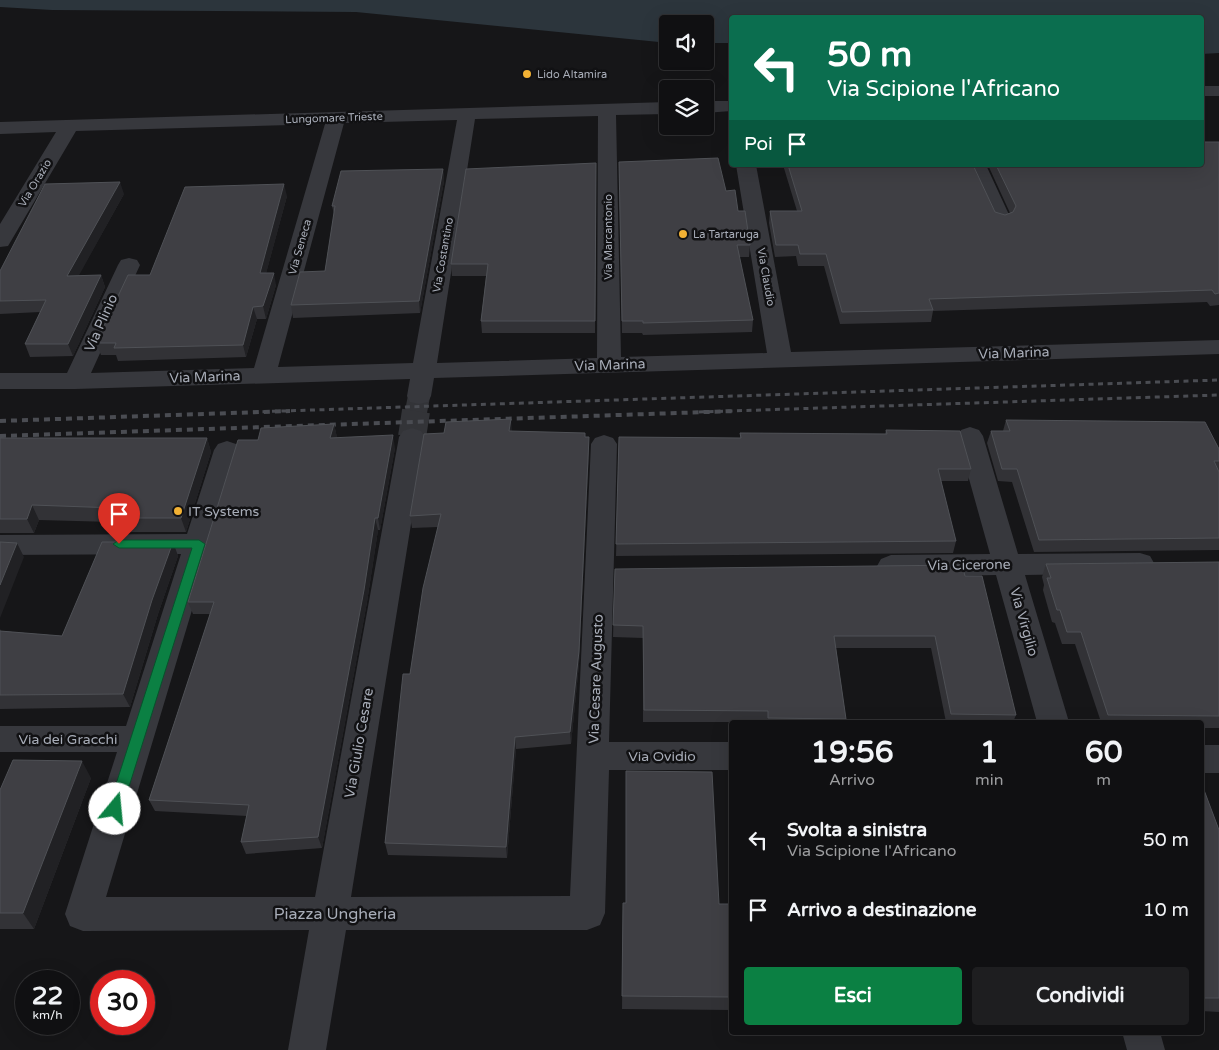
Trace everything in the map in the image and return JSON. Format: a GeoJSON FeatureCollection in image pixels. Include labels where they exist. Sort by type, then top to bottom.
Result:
{"type":"FeatureCollection","features":[{"type":"Feature","properties":{"kind":"street"},"geometry":{"type":"LineString","coordinates":[[1204,91],[1219,91]]}},
{"type":"Feature","properties":{"kind":"street"},"geometry":{"type":"LineString","coordinates":[[714,107],[729,106]]}},
{"type":"Feature","properties":{"kind":"street","name":"Lungomare Trieste"},"geometry":{"type":"LineString","coordinates":[[0,128],[659,108]]}},
{"type":"Feature","properties":{"kind":"street","name":"Via Marcantonio"},"geometry":{"type":"LineString","coordinates":[[607,110],[609,365]]}},
{"type":"Feature","properties":{"kind":"street","name":"Via Costantino"},"geometry":{"type":"LineString","coordinates":[[419,396],[467,114]]}},
{"type":"Feature","properties":{"kind":"street","name":"Via Seneca"},"geometry":{"type":"LineString","coordinates":[[264,376],[336,118]]}},
{"type":"Feature","properties":{"kind":"street","name":"Via Orazio"},"geometry":{"type":"LineString","coordinates":[[0,241],[70,125]]}},
{"type":"Feature","properties":{"kind":"street","name":"Via Claudio"},"geometry":{"type":"LineString","coordinates":[[746,167],[780,360]]}},
{"type":"Feature","properties":{"kind":"street"},"geometry":{"type":"LineString","coordinates":[[977,167],[1001,219]]}},
{"type":"Feature","properties":{"kind":"street","name":"Via Plinio"},"geometry":{"type":"LineString","coordinates":[[75,381],[129,265]]}},
{"type":"Feature","properties":{"kind":"street","name":"Via Marina"},"geometry":{"type":"LineString","coordinates":[[0,381],[264,376],[1219,347]]}},
{"type":"Feature","properties":{"kind":"street","name":"Via Virgilio"},"geometry":{"type":"LineString","coordinates":[[970,436],[1051,720]]}},
{"type":"Feature","properties":{"kind":"street","name":"Via Giulio Cesare"},"geometry":{"type":"LineString","coordinates":[[307,1050],[412,437]]}},
{"type":"Feature","properties":{"kind":"street","name":"Via Cesare Augusto"},"geometry":{"type":"LineString","coordinates":[[587,913],[604,444]]}},
{"type":"Feature","properties":{"kind":"street"},"geometry":{"type":"LineString","coordinates":[[137,738],[227,450]]}},
{"type":"Feature","properties":{"kind":"street"},"geometry":{"type":"LineString","coordinates":[[0,544],[199,544]]}},
{"type":"Feature","properties":{"kind":"street","name":"Via Cicerone"},"geometry":{"type":"LineString","coordinates":[[868,566],[1161,563]]}},
{"type":"Feature","properties":{"kind":"street"},"geometry":{"type":"LineString","coordinates":[[600,569],[630,569]]}},
{"type":"Feature","properties":{"kind":"street","name":"Piazza Ungheria"},"geometry":{"type":"LineString","coordinates":[[137,738],[83,914],[587,913]]}},
{"type":"Feature","properties":{"kind":"street","name":"Via dei Gracchi"},"geometry":{"type":"LineString","coordinates":[[0,739],[137,738]]}},
{"type":"Feature","properties":{"kind":"street","name":"Via Ovidio"},"geometry":{"type":"LineString","coordinates":[[592,756],[729,756]]}},
{"type":"Feature","properties":{"kind":"street"},"geometry":{"type":"LineString","coordinates":[[1204,758],[1219,759]]}},
{"type":"Feature","properties":{"kind":"street"},"geometry":{"type":"LineString","coordinates":[[1142,1035],[1146,1050]]}},
{"type":"Feature","properties":{"kind":"shaded area"},"geometry":{"type":"Polygon","coordinates":[[[0,0],[1219,0],[1219,53],[1204,54],[1204,15],[729,15],[729,43],[714,43],[714,15],[659,15],[659,42],[356,12],[52,10],[0,7],[0,0]]]}},
{"type":"Feature","properties":{"kind":"building"},"geometry":{"type":"Polygon","coordinates":[[[1204,142],[1219,142],[1219,293],[1215,294],[1212,290],[929,299],[933,310],[842,312],[826,254],[800,254],[798,245],[776,245],[770,211],[802,211],[789,167],[974,167],[995,212],[1005,215],[1013,212],[1016,206],[997,167],[1204,167],[1204,142]]]}},
{"type":"Feature","properties":{"kind":"building"},"geometry":{"type":"Polygon","coordinates":[[[718,158],[726,191],[735,190],[738,211],[745,211],[750,245],[737,245],[753,320],[643,323],[643,321],[622,321],[619,162],[718,158]]]}},
{"type":"Feature","properties":{"kind":"building"},"geometry":{"type":"Polygon","coordinates":[[[596,163],[595,321],[481,321],[488,264],[451,264],[466,169],[596,163]]]}},
{"type":"Feature","properties":{"kind":"building"},"geometry":{"type":"Polygon","coordinates":[[[443,169],[419,301],[291,305],[300,272],[325,271],[335,206],[332,206],[341,171],[443,169]]]}},
{"type":"Feature","properties":{"kind":"building"},"geometry":{"type":"Polygon","coordinates":[[[120,182],[67,276],[101,275],[68,344],[25,344],[46,300],[0,301],[0,271],[45,184],[120,182]]]}},
{"type":"Feature","properties":{"kind":"building"},"geometry":{"type":"Polygon","coordinates":[[[284,184],[260,273],[274,273],[263,306],[253,307],[243,345],[114,348],[116,343],[96,343],[128,275],[150,275],[185,187],[284,184]]]}},
{"type":"Feature","properties":{"kind":"building"},"geometry":{"type":"Polygon","coordinates":[[[511,419],[509,431],[585,433],[585,437],[589,437],[579,651],[570,732],[515,737],[506,847],[385,843],[403,674],[410,674],[423,588],[441,514],[410,516],[424,434],[444,433],[446,422],[511,419]]]}},
{"type":"Feature","properties":{"kind":"building"},"geometry":{"type":"Polygon","coordinates":[[[1006,420],[1205,422],[1219,449],[1219,461],[1214,461],[1219,472],[1219,538],[1039,540],[1017,469],[1002,469],[991,431],[1010,431],[1006,420]]]}},
{"type":"Feature","properties":{"kind":"building"},"geometry":{"type":"Polygon","coordinates":[[[334,424],[330,438],[393,435],[378,518],[375,518],[364,590],[318,837],[241,842],[249,805],[149,800],[214,602],[188,602],[238,440],[258,440],[261,428],[334,424]]]}},
{"type":"Feature","properties":{"kind":"building"},"geometry":{"type":"Polygon","coordinates":[[[886,430],[960,431],[971,469],[938,469],[956,541],[616,544],[619,437],[741,438],[740,433],[887,434],[886,430]]]}},
{"type":"Feature","properties":{"kind":"building"},"geometry":{"type":"Polygon","coordinates":[[[0,438],[207,438],[181,518],[112,518],[116,508],[32,505],[27,519],[0,519],[0,438]]]}},
{"type":"Feature","properties":{"kind":"building"},"geometry":{"type":"Polygon","coordinates":[[[0,542],[17,543],[0,585],[0,542]]]}},
{"type":"Feature","properties":{"kind":"building"},"geometry":{"type":"Polygon","coordinates":[[[102,542],[173,542],[152,600],[123,694],[0,695],[0,631],[62,636],[102,542]]]}},
{"type":"Feature","properties":{"kind":"building"},"geometry":{"type":"Polygon","coordinates":[[[1219,562],[1219,716],[1108,715],[1081,632],[1067,632],[1060,610],[1057,610],[1047,578],[1051,578],[1046,564],[1219,562]]]}},
{"type":"Feature","properties":{"kind":"building"},"geometry":{"type":"Polygon","coordinates":[[[962,565],[965,576],[982,576],[1016,715],[951,714],[935,636],[834,636],[846,719],[768,718],[768,711],[644,710],[643,626],[613,625],[615,569],[962,565]]]}},
{"type":"Feature","properties":{"kind":"building"},"geometry":{"type":"Polygon","coordinates":[[[13,760],[82,761],[23,913],[0,913],[0,790],[13,760]]]}},
{"type":"Feature","properties":{"kind":"building"},"geometry":{"type":"Polygon","coordinates":[[[626,771],[712,772],[719,904],[729,904],[729,997],[622,996],[623,903],[626,903],[626,771]]]}},
{"type":"Feature","properties":{"kind":"building"},"geometry":{"type":"Polygon","coordinates":[[[1204,790],[1219,830],[1219,998],[1204,998],[1204,790]]]}},
{"type":"Feature","properties":{"kind":"tunnel"},"geometry":{"type":"LineString","coordinates":[[416,412],[419,396]]}},
{"type":"Feature","properties":{"kind":"tunnel"},"geometry":{"type":"LineString","coordinates":[[412,437],[416,411]]}},
{"type":"Feature","properties":{"kind":"railway"},"geometry":{"type":"LineString","coordinates":[[253,412],[1219,380]]}},
{"type":"Feature","properties":{"kind":"railway"},"geometry":{"type":"LineString","coordinates":[[699,412],[1219,395]]}},
{"type":"Feature","properties":{"kind":"railway"},"geometry":{"type":"LineString","coordinates":[[0,421],[290,411]]}},
{"type":"Feature","properties":{"kind":"railway"},"geometry":{"type":"LineString","coordinates":[[0,436],[736,411]]}},
{"type":"Feature","properties":{"kind":"place","name":"Lido Altamira"},"geometry":{"type":"Point","coordinates":[527,74]}},
{"type":"Feature","properties":{"kind":"place","name":"La Tartaruga"},"geometry":{"type":"Point","coordinates":[683,234]}},
{"type":"Feature","properties":{"kind":"place","name":"IT Systems"},"geometry":{"type":"Point","coordinates":[178,511]}},
{"type":"Feature","properties":{"kind":"route"},"geometry":{"type":"LineString","coordinates":[[115,809],[199,544],[119,544]]}}]}
